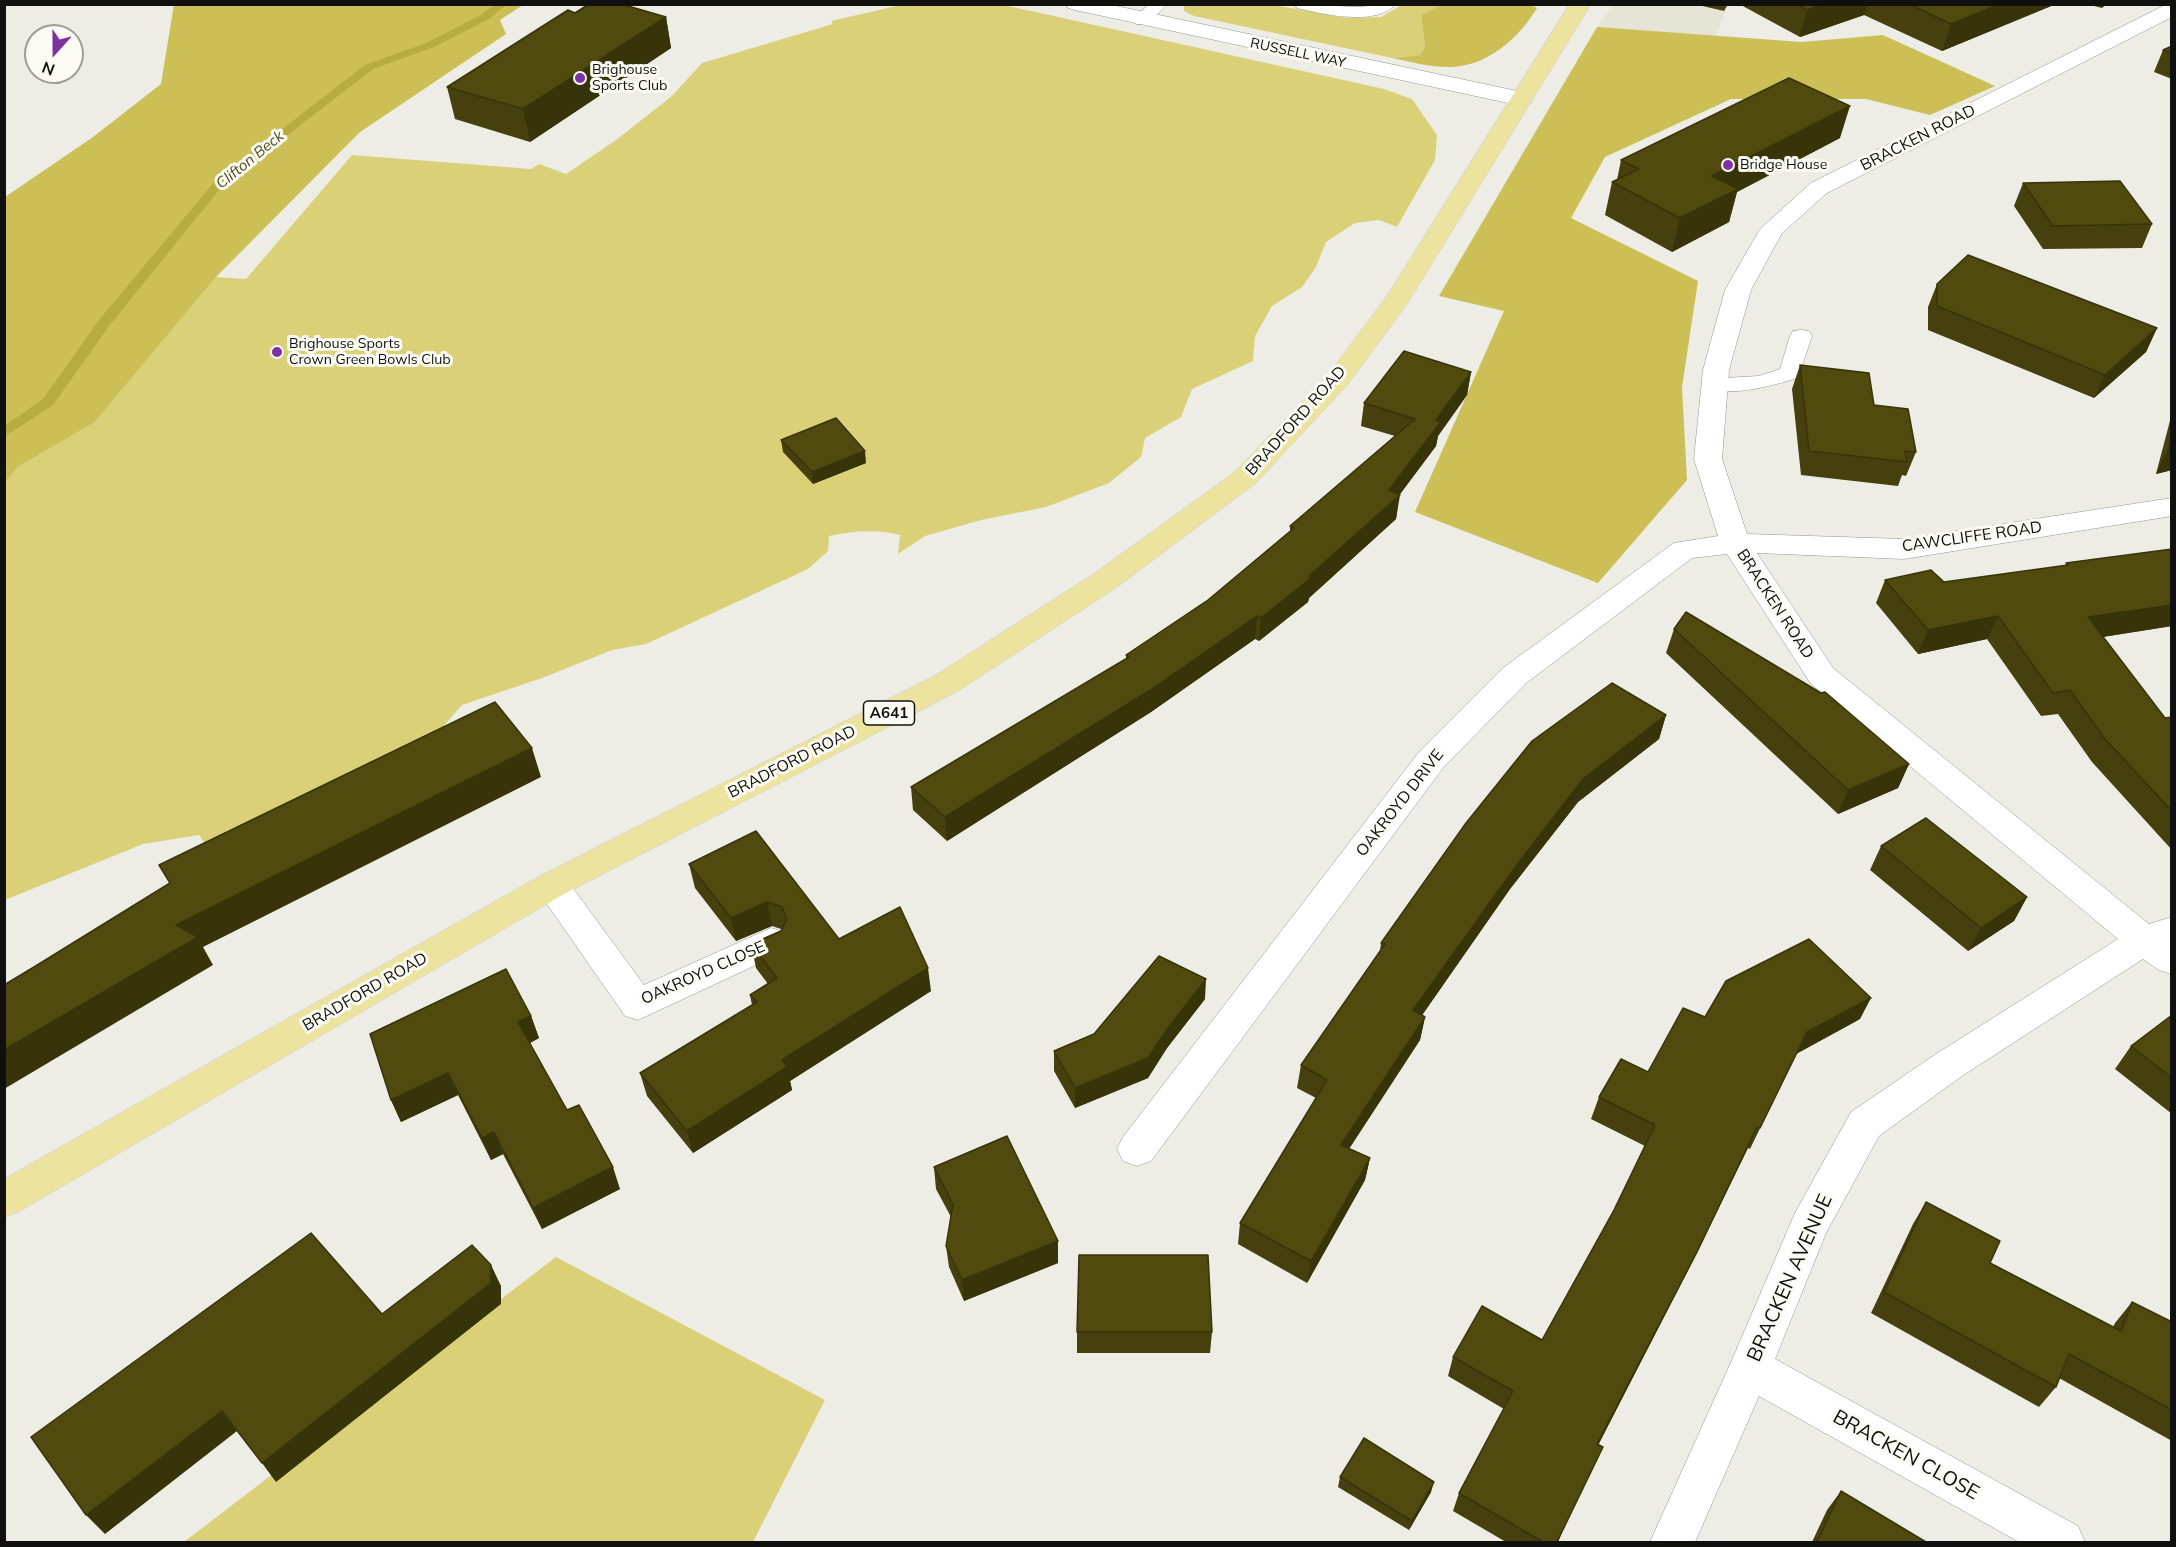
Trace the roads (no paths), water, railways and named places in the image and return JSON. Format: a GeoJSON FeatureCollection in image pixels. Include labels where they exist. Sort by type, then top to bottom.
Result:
{"type":"FeatureCollection","features":[{"type":"Feature","properties":{"kind":"main road","name":"BRADFORD ROAD"},"geometry":{"type":"LineString","coordinates":[[4,1200],[552,885],[947,683],[1106,580],[1246,477],[1339,378],[1398,299],[1581,4]]}},
{"type":"Feature","properties":{"kind":"street","name":"RUSSELL WAY"},"geometry":{"type":"LineString","coordinates":[[1075,4],[1522,99]]}},
{"type":"Feature","properties":{"kind":"street","name":"BRACKEN ROAD"},"geometry":{"type":"LineString","coordinates":[[2162,944],[1822,676],[1735,543],[1708,459],[1716,370],[1738,290],[1772,228],[1820,188],[2172,9]]}},
{"type":"Feature","properties":{"kind":"street","name":"CAWCLIFFE ROAD"},"geometry":{"type":"LineString","coordinates":[[1735,543],[1904,549],[2172,507]]}},
{"type":"Feature","properties":{"kind":"street","name":"OAKROYD DRIVE"},"geometry":{"type":"LineString","coordinates":[[1137,1149],[1440,751],[1514,676],[1684,550],[1735,543]]}},
{"type":"Feature","properties":{"kind":"street","name":"OAKROYD CLOSE"},"geometry":{"type":"LineString","coordinates":[[552,885],[638,1005],[771,942]]}},
{"type":"Feature","properties":{"kind":"street","name":"BRACKEN AVENUE"},"geometry":{"type":"LineString","coordinates":[[1672,1542],[1750,1368],[1809,1226],[1865,1124],[1949,1065],[2162,944]]}},
{"type":"Feature","properties":{"kind":"street","name":"BRACKEN CLOSE"},"geometry":{"type":"LineString","coordinates":[[1750,1368],[2062,1542]]}},
{"type":"Feature","properties":{"kind":"lane"},"geometry":{"type":"LineString","coordinates":[[1142,20],[1159,4]]}},
{"type":"Feature","properties":{"kind":"lane"},"geometry":{"type":"LineString","coordinates":[[1303,4],[1337,12],[1367,11],[1388,4]]}},
{"type":"Feature","properties":{"kind":"lane"},"geometry":{"type":"LineString","coordinates":[[1715,384],[1761,382],[1790,373],[1801,336]]}},
{"type":"Feature","properties":{"kind":"waterway","name":"Clifton Beck"},"geometry":{"type":"LineString","coordinates":[[4,433],[48,402],[104,323],[219,183],[369,67],[430,45],[485,17],[502,4]]}},
{"type":"Feature","properties":{"kind":"place","name":"Brighouse Sports Club"},"geometry":{"type":"Point","coordinates":[580,78]}},
{"type":"Feature","properties":{"kind":"place","name":"Bridge House"},"geometry":{"type":"Point","coordinates":[1728,165]}},
{"type":"Feature","properties":{"kind":"place","name":"Brighouse Sports Crown Green Bowls Club"},"geometry":{"type":"Point","coordinates":[277,352]}}]}
